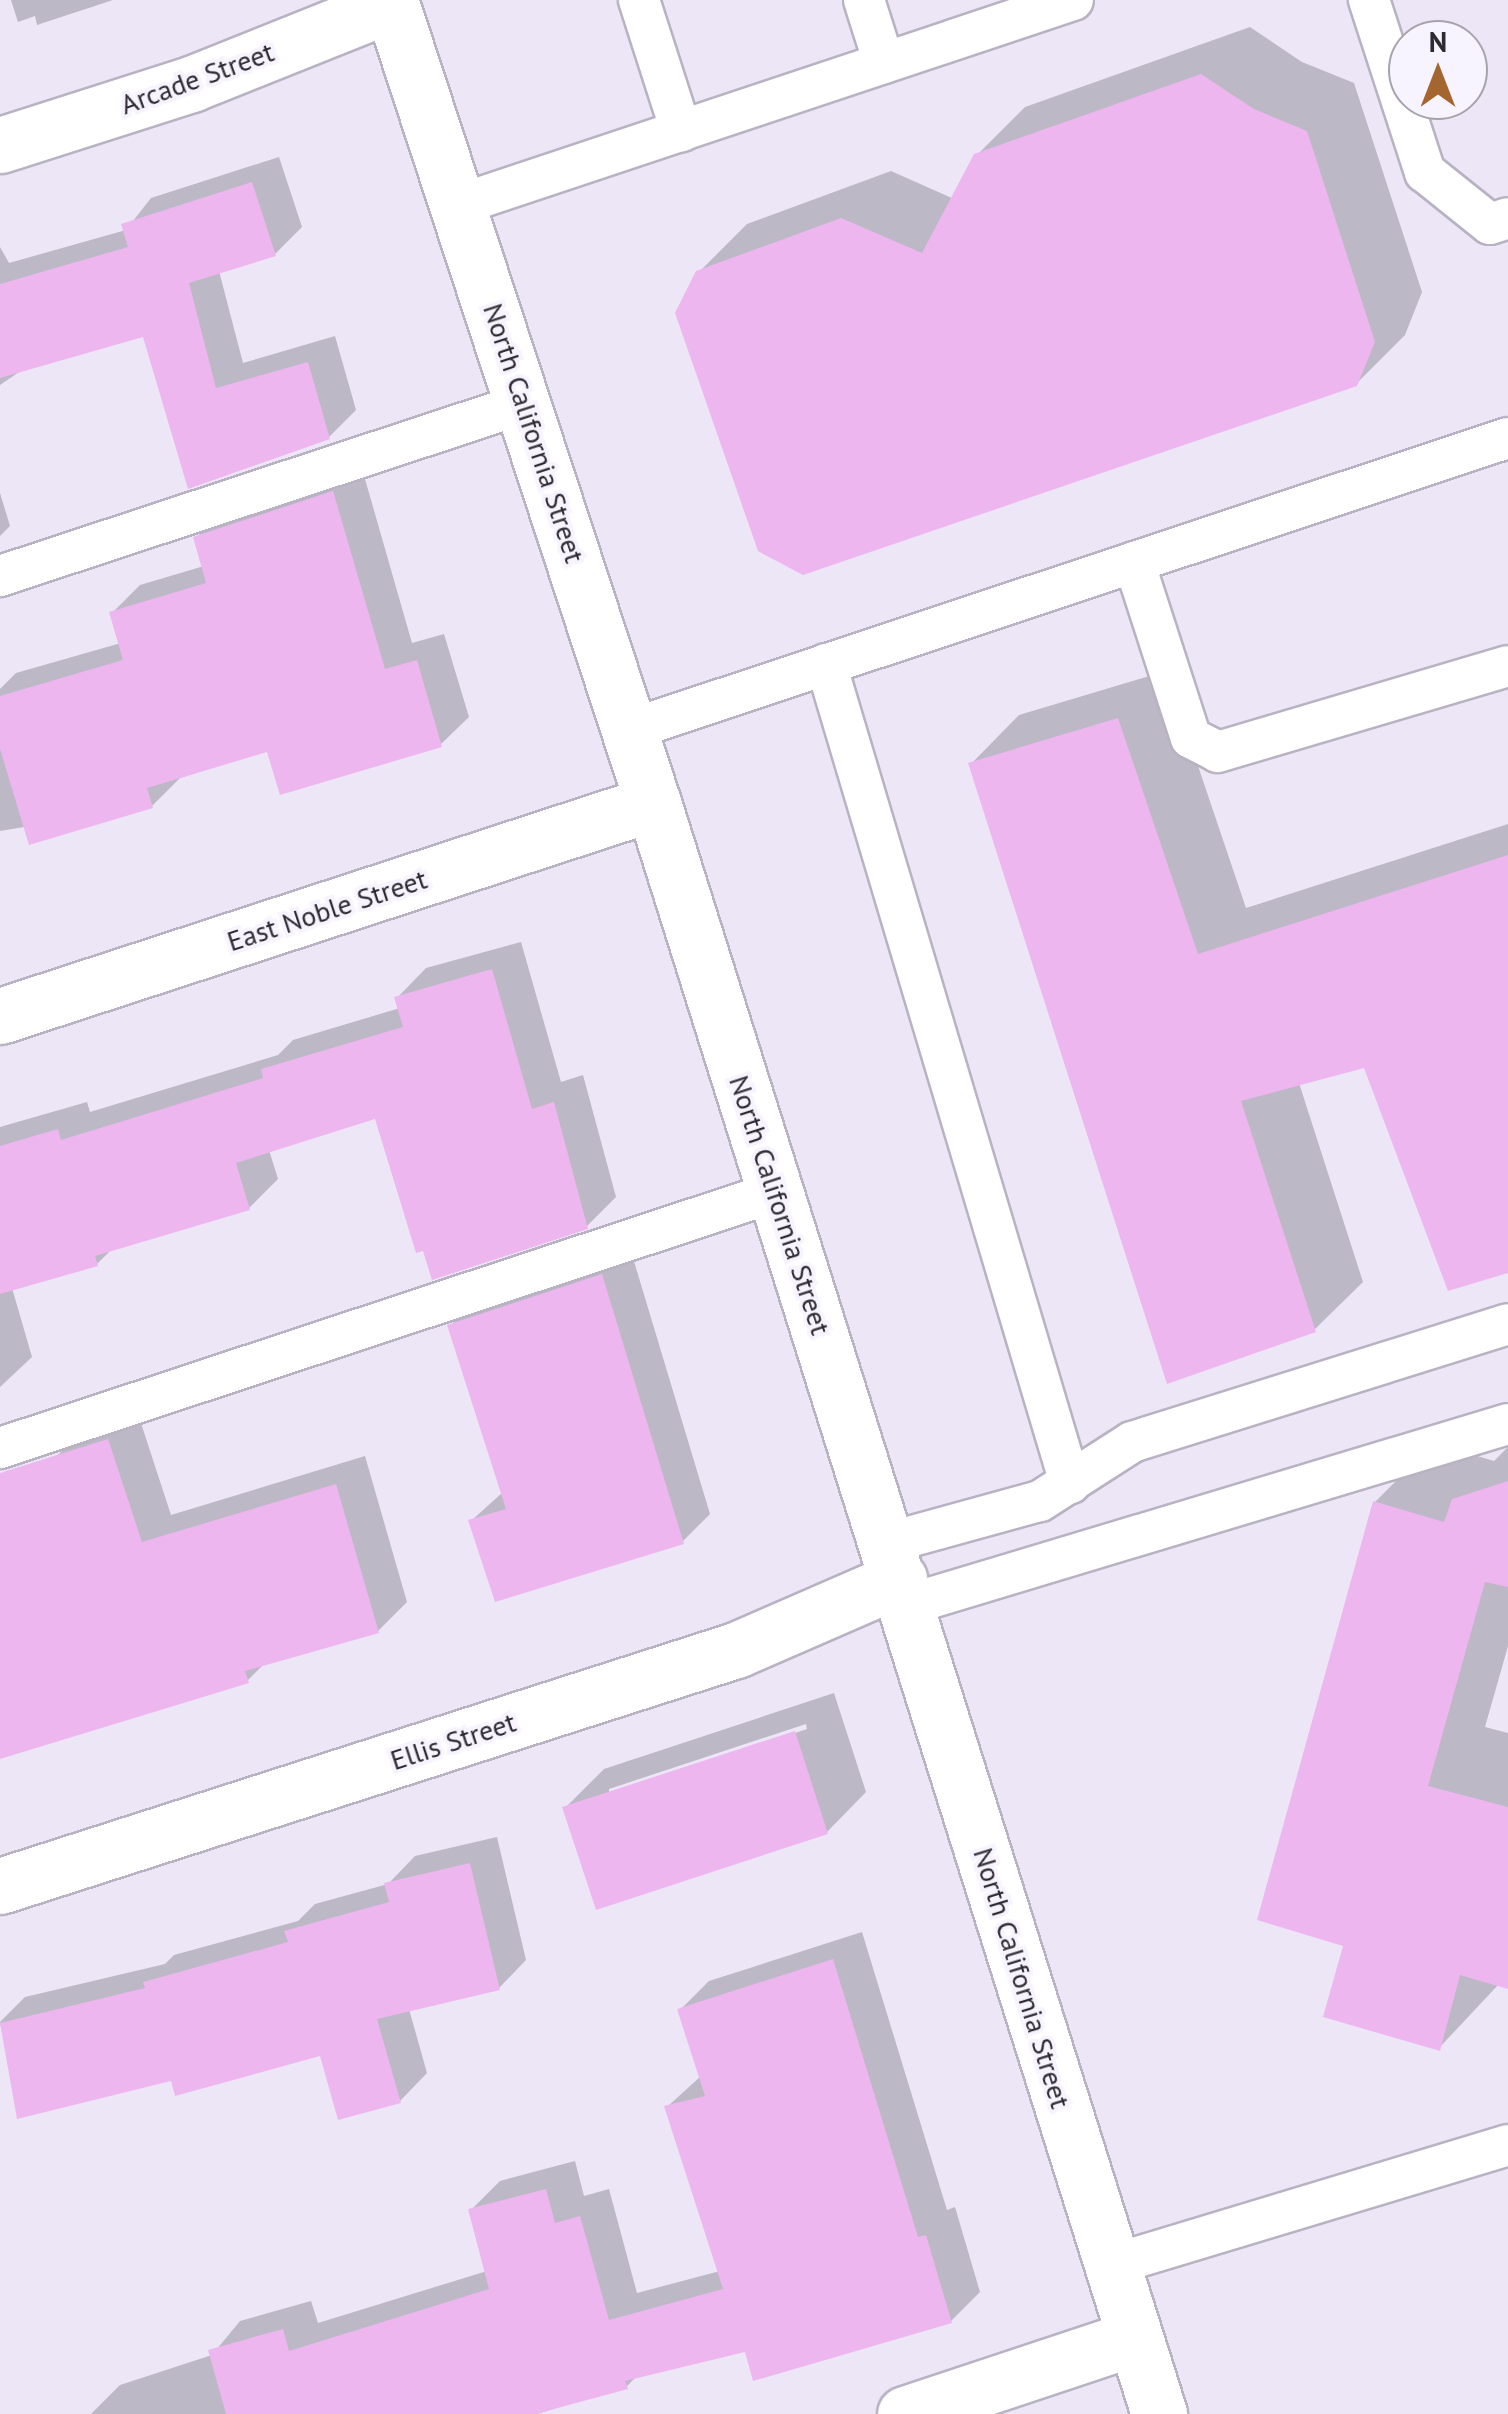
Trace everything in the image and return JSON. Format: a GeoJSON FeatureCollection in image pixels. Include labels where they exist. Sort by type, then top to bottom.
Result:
{"type":"FeatureCollection","features":[{"type":"Feature","properties":{"kind":"street","name":"Arcade Street"},"geometry":{"type":"LineString","coordinates":[[0,145],[191,84],[390,2]]}},
{"type":"Feature","properties":{"kind":"street","name":"North California Street"},"geometry":{"type":"LineString","coordinates":[[390,2],[460,204],[630,730],[1159,2414]]}},
{"type":"Feature","properties":{"kind":"street","name":"East Noble Street"},"geometry":{"type":"LineString","coordinates":[[0,1016],[653,803]]}},
{"type":"Feature","properties":{"kind":"street","name":"Ellis Street"},"geometry":{"type":"LineString","coordinates":[[0,1886],[736,1650],[898,1576]]}},
{"type":"Feature","properties":{"kind":"street"},"geometry":{"type":"LineString","coordinates":[[905,2414],[1134,2338]]}},
{"type":"Feature","properties":{"kind":"lane"},"geometry":{"type":"LineString","coordinates":[[639,0],[681,131]]}},
{"type":"Feature","properties":{"kind":"lane"},"geometry":{"type":"LineString","coordinates":[[864,0],[884,63]]}},
{"type":"Feature","properties":{"kind":"lane"},"geometry":{"type":"LineString","coordinates":[[460,204],[1073,0]]}},
{"type":"Feature","properties":{"kind":"lane"},"geometry":{"type":"LineString","coordinates":[[1369,0],[1425,172],[1490,224],[1508,218]]}},
{"type":"Feature","properties":{"kind":"lane"},"geometry":{"type":"LineString","coordinates":[[0,576],[525,404]]}},
{"type":"Feature","properties":{"kind":"lane"},"geometry":{"type":"LineString","coordinates":[[630,730],[1508,438]]}},
{"type":"Feature","properties":{"kind":"lane"},"geometry":{"type":"LineString","coordinates":[[1134,562],[1191,738],[1218,752],[1508,666]]}},
{"type":"Feature","properties":{"kind":"lane"},"geometry":{"type":"LineString","coordinates":[[826,664],[1070,1483]]}},
{"type":"Feature","properties":{"kind":"lane"},"geometry":{"type":"LineString","coordinates":[[0,1448],[775,1192]]}},
{"type":"Feature","properties":{"kind":"lane"},"geometry":{"type":"LineString","coordinates":[[898,1576],[1040,1501],[1132,1442],[1508,1324]]}},
{"type":"Feature","properties":{"kind":"lane"},"geometry":{"type":"LineString","coordinates":[[898,1576],[1508,1424]]}},
{"type":"Feature","properties":{"kind":"lane"},"geometry":{"type":"LineString","coordinates":[[1111,2265],[1508,2145]]}},
{"type":"Feature","properties":{"kind":"building"},"geometry":{"type":"Polygon","coordinates":[[[1201,74],[1254,109],[1307,131],[1375,342],[1357,386],[803,575],[758,551],[675,313],[696,271],[841,218],[922,253],[974,154],[1201,74]]]}},
{"type":"Feature","properties":{"kind":"building"},"geometry":{"type":"Polygon","coordinates":[[[252,182],[276,256],[189,283],[216,388],[308,362],[330,439],[188,489],[143,337],[0,378],[0,284],[128,247],[121,224],[252,182]]]}},
{"type":"Feature","properties":{"kind":"building"},"geometry":{"type":"Polygon","coordinates":[[[333,491],[385,669],[417,660],[442,747],[280,795],[267,752],[147,788],[153,808],[29,845],[0,749],[0,696],[123,660],[109,612],[206,583],[193,537],[333,491]]]}},
{"type":"Feature","properties":{"kind":"building"},"geometry":{"type":"Polygon","coordinates":[[[1118,718],[1198,954],[1508,855],[1508,1273],[1448,1291],[1364,1068],[1241,1101],[1316,1332],[1167,1384],[968,763],[1118,718]]]}},
{"type":"Feature","properties":{"kind":"building"},"geometry":{"type":"Polygon","coordinates":[[[492,969],[532,1109],[554,1102],[588,1229],[432,1280],[423,1251],[416,1253],[375,1119],[236,1163],[250,1210],[95,1256],[98,1266],[0,1294],[0,1146],[58,1129],[61,1140],[263,1078],[261,1069],[403,1027],[394,997],[492,969]]]}},
{"type":"Feature","properties":{"kind":"building"},"geometry":{"type":"Polygon","coordinates":[[[602,1274],[684,1544],[495,1602],[468,1520],[506,1509],[447,1325],[602,1274]]]}},
{"type":"Feature","properties":{"kind":"building"},"geometry":{"type":"Polygon","coordinates":[[[108,1439],[142,1542],[336,1484],[379,1633],[245,1671],[249,1683],[0,1759],[0,1473],[108,1439]]]}},
{"type":"Feature","properties":{"kind":"building"},"geometry":{"type":"Polygon","coordinates":[[[1508,1481],[1508,1587],[1485,1582],[1428,1786],[1508,1807],[1508,1989],[1460,1975],[1440,2051],[1323,2017],[1343,1946],[1257,1920],[1373,1501],[1444,1522],[1452,1499],[1508,1481]]]}},
{"type":"Feature","properties":{"kind":"building"},"geometry":{"type":"Polygon","coordinates":[[[795,1731],[828,1834],[596,1910],[562,1807],[795,1731]]]}},
{"type":"Feature","properties":{"kind":"building"},"geometry":{"type":"Polygon","coordinates":[[[470,1863],[500,1990],[377,2019],[401,2103],[338,2120],[320,2056],[175,2096],[171,2081],[17,2119],[0,2023],[145,1988],[143,1982],[288,1942],[284,1931],[389,1902],[384,1883],[470,1863]]]}},
{"type":"Feature","properties":{"kind":"building"},"geometry":{"type":"Polygon","coordinates":[[[833,1959],[918,2237],[926,2235],[952,2323],[753,2381],[745,2352],[625,2381],[628,2389],[535,2414],[226,2414],[208,2350],[283,2329],[289,2351],[489,2289],[468,2209],[546,2189],[555,2223],[580,2216],[609,2320],[723,2289],[664,2106],[705,2096],[677,2009],[833,1959]]]}}]}
